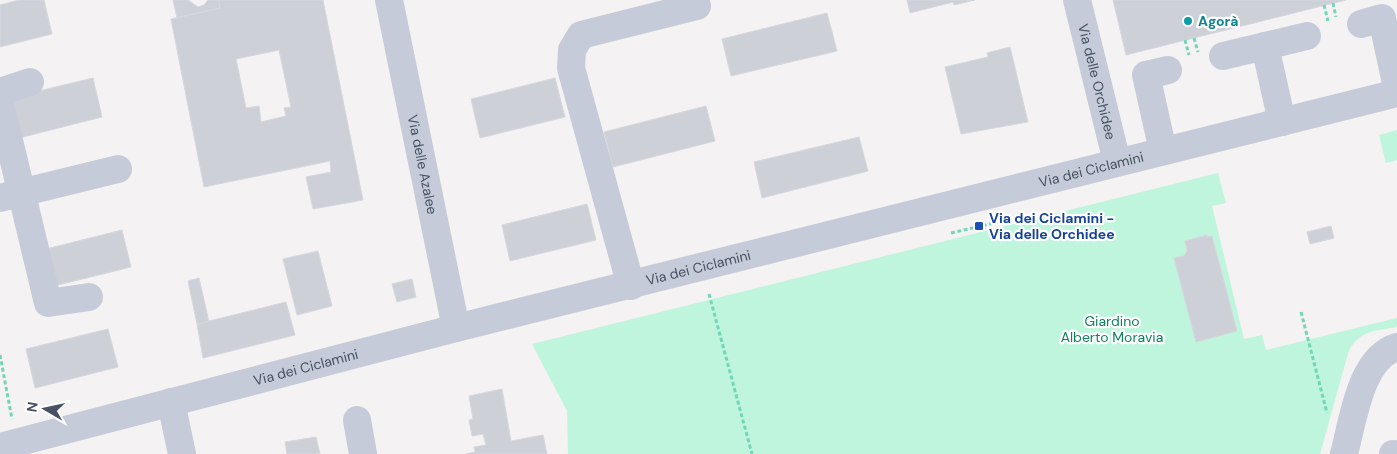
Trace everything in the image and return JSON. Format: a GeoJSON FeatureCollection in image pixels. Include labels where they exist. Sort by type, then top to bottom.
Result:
{"type":"FeatureCollection","features":[{"type":"Feature","properties":{"kind":"street","name":"Via delle Azalee"},"geometry":{"type":"LineString","coordinates":[[389,0],[456,328]]}},
{"type":"Feature","properties":{"kind":"street","name":"Via delle Orchidee"},"geometry":{"type":"LineString","coordinates":[[1077,0],[1117,162]]}},
{"type":"Feature","properties":{"kind":"street"},"geometry":{"type":"LineString","coordinates":[[631,286],[571,68],[572,50],[581,35],[697,6]]}},
{"type":"Feature","properties":{"kind":"street"},"geometry":{"type":"LineString","coordinates":[[1361,24],[1382,18],[1397,88]]}},
{"type":"Feature","properties":{"kind":"street"},"geometry":{"type":"LineString","coordinates":[[1223,56],[1307,36]]}},
{"type":"Feature","properties":{"kind":"street"},"geometry":{"type":"LineString","coordinates":[[1265,46],[1282,122]]}},
{"type":"Feature","properties":{"kind":"street"},"geometry":{"type":"LineString","coordinates":[[1163,151],[1146,76],[1168,70]]}},
{"type":"Feature","properties":{"kind":"street"},"geometry":{"type":"LineString","coordinates":[[0,92],[30,82]]}},
{"type":"Feature","properties":{"kind":"street","name":"Via dei Ciclamini"},"geometry":{"type":"LineString","coordinates":[[0,446],[456,328],[631,286],[1117,162],[1397,93]]}},
{"type":"Feature","properties":{"kind":"street"},"geometry":{"type":"LineString","coordinates":[[0,103],[10,196],[48,303],[89,297]]}},
{"type":"Feature","properties":{"kind":"street"},"geometry":{"type":"LineString","coordinates":[[10,196],[118,168]]}},
{"type":"Feature","properties":{"kind":"street"},"geometry":{"type":"LineString","coordinates":[[1344,454],[1366,375],[1373,363],[1383,353],[1397,347]]}},
{"type":"Feature","properties":{"kind":"street"},"geometry":{"type":"LineString","coordinates":[[171,402],[182,454]]}},
{"type":"Feature","properties":{"kind":"street"},"geometry":{"type":"LineString","coordinates":[[357,420],[363,454]]}},
{"type":"Feature","properties":{"kind":"path"},"geometry":{"type":"LineString","coordinates":[[951,233],[1015,218]]}},
{"type":"Feature","properties":{"kind":"path"},"geometry":{"type":"LineString","coordinates":[[709,294],[752,454]]}},
{"type":"Feature","properties":{"kind":"path"},"geometry":{"type":"LineString","coordinates":[[1301,312],[1329,419],[1351,428]]}},
{"type":"Feature","properties":{"kind":"path"},"geometry":{"type":"LineString","coordinates":[[0,355],[9,403]]}},
{"type":"Feature","properties":{"kind":"green space"},"geometry":{"type":"Polygon","coordinates":[[[1397,130],[1397,160],[1386,163],[1379,135],[1397,130]]]}},
{"type":"Feature","properties":{"kind":"green space","name":"Giardino Alberto Moravia"},"geometry":{"type":"Polygon","coordinates":[[[1218,173],[1226,203],[1212,206],[1244,339],[1262,335],[1266,350],[1397,318],[1397,327],[1369,332],[1358,339],[1349,350],[1320,454],[568,454],[567,411],[532,344],[1218,173]]]}},
{"type":"Feature","properties":{"kind":"building"},"geometry":{"type":"Polygon","coordinates":[[[19,0],[44,0],[52,34],[0,47],[0,5],[19,0]]]}},
{"type":"Feature","properties":{"kind":"building"},"geometry":{"type":"Polygon","coordinates":[[[173,0],[188,0],[198,7],[204,5],[208,0],[219,0],[220,8],[177,18],[173,0]]]}},
{"type":"Feature","properties":{"kind":"building"},"geometry":{"type":"Polygon","coordinates":[[[219,0],[323,0],[363,200],[313,209],[306,177],[331,172],[330,161],[204,187],[171,19],[220,8],[219,0]],[[279,50],[236,59],[246,108],[259,106],[261,122],[286,116],[284,108],[291,107],[279,50]]]}},
{"type":"Feature","properties":{"kind":"building"},"geometry":{"type":"Polygon","coordinates":[[[907,0],[975,0],[954,5],[953,2],[910,13],[907,0]]]}},
{"type":"Feature","properties":{"kind":"building","name":"Agorà"},"geometry":{"type":"Polygon","coordinates":[[[1113,0],[1346,0],[1126,55],[1113,0]]]}},
{"type":"Feature","properties":{"kind":"building"},"geometry":{"type":"Polygon","coordinates":[[[827,13],[837,51],[731,76],[722,39],[827,13]]]}},
{"type":"Feature","properties":{"kind":"building"},"geometry":{"type":"Polygon","coordinates":[[[1010,47],[1028,122],[961,134],[945,67],[988,57],[987,53],[1010,47]]]}},
{"type":"Feature","properties":{"kind":"building"},"geometry":{"type":"Polygon","coordinates":[[[93,78],[102,117],[19,138],[10,98],[93,78]]]}},
{"type":"Feature","properties":{"kind":"building"},"geometry":{"type":"Polygon","coordinates":[[[555,78],[565,117],[480,138],[471,99],[555,78]]]}},
{"type":"Feature","properties":{"kind":"building"},"geometry":{"type":"Polygon","coordinates":[[[706,106],[715,141],[613,167],[604,132],[706,106]]]}},
{"type":"Feature","properties":{"kind":"building"},"geometry":{"type":"Polygon","coordinates":[[[859,137],[868,171],[762,198],[754,162],[859,137]]]}},
{"type":"Feature","properties":{"kind":"building"},"geometry":{"type":"Polygon","coordinates":[[[587,204],[596,240],[510,261],[502,225],[587,204]]]}},
{"type":"Feature","properties":{"kind":"building"},"geometry":{"type":"Polygon","coordinates":[[[1331,226],[1334,238],[1310,244],[1307,232],[1331,226]]]}},
{"type":"Feature","properties":{"kind":"building"},"geometry":{"type":"Polygon","coordinates":[[[122,230],[131,267],[50,287],[42,250],[122,230]]]}},
{"type":"Feature","properties":{"kind":"building"},"geometry":{"type":"Polygon","coordinates":[[[1207,235],[1207,237],[1212,236],[1237,331],[1196,342],[1174,258],[1184,256],[1187,251],[1185,241],[1207,235]]]}},
{"type":"Feature","properties":{"kind":"building"},"geometry":{"type":"Polygon","coordinates":[[[318,251],[332,306],[297,315],[283,259],[318,251]]]}},
{"type":"Feature","properties":{"kind":"building"},"geometry":{"type":"Polygon","coordinates":[[[199,278],[209,322],[197,324],[188,281],[199,278]]]}},
{"type":"Feature","properties":{"kind":"building"},"geometry":{"type":"Polygon","coordinates":[[[412,279],[416,297],[397,302],[392,284],[412,279]]]}},
{"type":"Feature","properties":{"kind":"building"},"geometry":{"type":"Polygon","coordinates":[[[286,302],[295,335],[203,358],[197,324],[286,302]]]}},
{"type":"Feature","properties":{"kind":"building"},"geometry":{"type":"Polygon","coordinates":[[[108,329],[118,367],[35,388],[26,349],[108,329]]]}},
{"type":"Feature","properties":{"kind":"building"},"geometry":{"type":"Polygon","coordinates":[[[502,389],[511,441],[543,435],[547,454],[466,454],[475,452],[474,447],[486,445],[483,434],[472,436],[469,420],[473,419],[469,396],[502,389]]]}},
{"type":"Feature","properties":{"kind":"building"},"geometry":{"type":"Polygon","coordinates":[[[316,437],[320,454],[287,454],[285,442],[316,437]]]}},
{"type":"Feature","properties":{"kind":"place","name":"Agorà"},"geometry":{"type":"Point","coordinates":[1188,21]}},
{"type":"Feature","properties":{"kind":"place","name":"Via dei Ciclamini - Via delle Orchidee"},"geometry":{"type":"Point","coordinates":[979,226]}}]}
